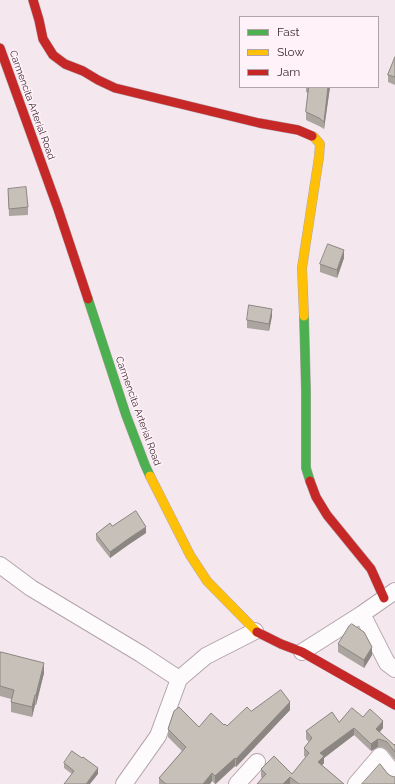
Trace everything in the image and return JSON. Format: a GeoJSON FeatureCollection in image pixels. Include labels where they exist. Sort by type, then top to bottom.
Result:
{"type":"FeatureCollection","features":[{"type":"Feature","properties":{"kind":"street"},"geometry":{"type":"LineString","coordinates":[[33,0],[43,39],[53,55],[65,64],[83,71],[115,88],[259,124],[298,130],[314,137],[320,144],[302,268],[306,392],[306,468],[316,497],[389,595],[302,652]]}},
{"type":"Feature","properties":{"kind":"street","name":"Carmencita Arterial Road"},"geometry":{"type":"LineString","coordinates":[[0,48],[58,210],[126,415],[145,465],[187,548],[207,581],[255,631],[281,644],[302,652],[395,705]]}},
{"type":"Feature","properties":{"kind":"street"},"geometry":{"type":"LineString","coordinates":[[0,565],[31,588],[141,654],[179,679]]}},
{"type":"Feature","properties":{"kind":"street"},"geometry":{"type":"LineString","coordinates":[[362,614],[386,663],[395,669]]}},
{"type":"Feature","properties":{"kind":"street"},"geometry":{"type":"LineString","coordinates":[[124,784],[158,736],[179,679],[206,656],[255,631]]}},
{"type":"Feature","properties":{"kind":"street"},"geometry":{"type":"LineString","coordinates":[[356,784],[380,756],[395,775]]}},
{"type":"Feature","properties":{"kind":"street"},"geometry":{"type":"LineString","coordinates":[[237,784],[257,762]]}},
{"type":"Feature","properties":{"kind":"building"},"geometry":{"type":"Polygon","coordinates":[[[395,57],[395,77],[388,75],[395,57]]]}},
{"type":"Feature","properties":{"kind":"building"},"geometry":{"type":"Polygon","coordinates":[[[309,88],[328,88],[324,122],[306,112],[309,88]]]}},
{"type":"Feature","properties":{"kind":"building"},"geometry":{"type":"Polygon","coordinates":[[[26,187],[28,207],[9,209],[8,189],[26,187]]]}},
{"type":"Feature","properties":{"kind":"building"},"geometry":{"type":"Polygon","coordinates":[[[328,244],[344,250],[337,270],[320,264],[328,244]]]}},
{"type":"Feature","properties":{"kind":"building"},"geometry":{"type":"Polygon","coordinates":[[[249,305],[272,309],[269,324],[247,320],[249,305]]]}},
{"type":"Feature","properties":{"kind":"building"},"geometry":{"type":"Polygon","coordinates":[[[136,511],[146,527],[110,552],[96,534],[110,523],[112,526],[136,511]]]}},
{"type":"Feature","properties":{"kind":"building"},"geometry":{"type":"Polygon","coordinates":[[[352,624],[364,632],[372,647],[364,660],[338,644],[349,626],[352,624]]]}},
{"type":"Feature","properties":{"kind":"building"},"geometry":{"type":"Polygon","coordinates":[[[1,652],[44,663],[32,707],[11,702],[14,690],[0,686],[1,652]]]}},
{"type":"Feature","properties":{"kind":"building"},"geometry":{"type":"Polygon","coordinates":[[[281,690],[290,702],[236,759],[235,758],[215,776],[212,773],[203,784],[166,784],[159,778],[186,747],[168,729],[174,711],[179,707],[199,727],[211,713],[227,726],[247,707],[251,711],[281,690]]]}},
{"type":"Feature","properties":{"kind":"building"},"geometry":{"type":"Polygon","coordinates":[[[352,708],[363,717],[370,709],[383,721],[376,729],[394,745],[395,744],[395,752],[387,742],[382,740],[378,739],[371,744],[354,728],[320,753],[324,756],[318,762],[344,784],[299,784],[290,777],[283,784],[257,784],[266,774],[261,769],[274,756],[292,774],[309,753],[304,748],[312,738],[306,731],[332,712],[339,722],[352,708]]]}},
{"type":"Feature","properties":{"kind":"building"},"geometry":{"type":"Polygon","coordinates":[[[72,751],[98,768],[86,784],[64,784],[74,771],[64,763],[72,751]]]}},
{"type":"Feature","properties":{"kind":"building"},"geometry":{"type":"Polygon","coordinates":[[[380,764],[388,774],[395,777],[395,784],[362,784],[380,764]]]}},
{"type":"Feature","properties":{"kind":"traffic: fast"},"geometry":{"type":"LineString","coordinates":[[88,299],[126,415],[150,476]]}},
{"type":"Feature","properties":{"kind":"traffic: fast"},"geometry":{"type":"LineString","coordinates":[[304,316],[306,468],[310,481]]}},
{"type":"Feature","properties":{"kind":"traffic: slow"},"geometry":{"type":"LineString","coordinates":[[304,316],[302,268],[320,144],[312,136]]}},
{"type":"Feature","properties":{"kind":"traffic: slow"},"geometry":{"type":"LineString","coordinates":[[150,476],[190,555],[207,581],[257,632]]}},
{"type":"Feature","properties":{"kind":"traffic: jam"},"geometry":{"type":"LineString","coordinates":[[33,0],[43,39],[53,55],[65,64],[83,71],[115,88],[259,123],[298,130],[312,136]]}},
{"type":"Feature","properties":{"kind":"traffic: jam"},"geometry":{"type":"LineString","coordinates":[[0,48],[58,209],[88,299]]}},
{"type":"Feature","properties":{"kind":"traffic: jam"},"geometry":{"type":"LineString","coordinates":[[310,481],[316,497],[327,515],[371,569],[384,598]]}},
{"type":"Feature","properties":{"kind":"traffic: jam"},"geometry":{"type":"LineString","coordinates":[[257,632],[281,644],[302,652],[395,705]]}}]}
